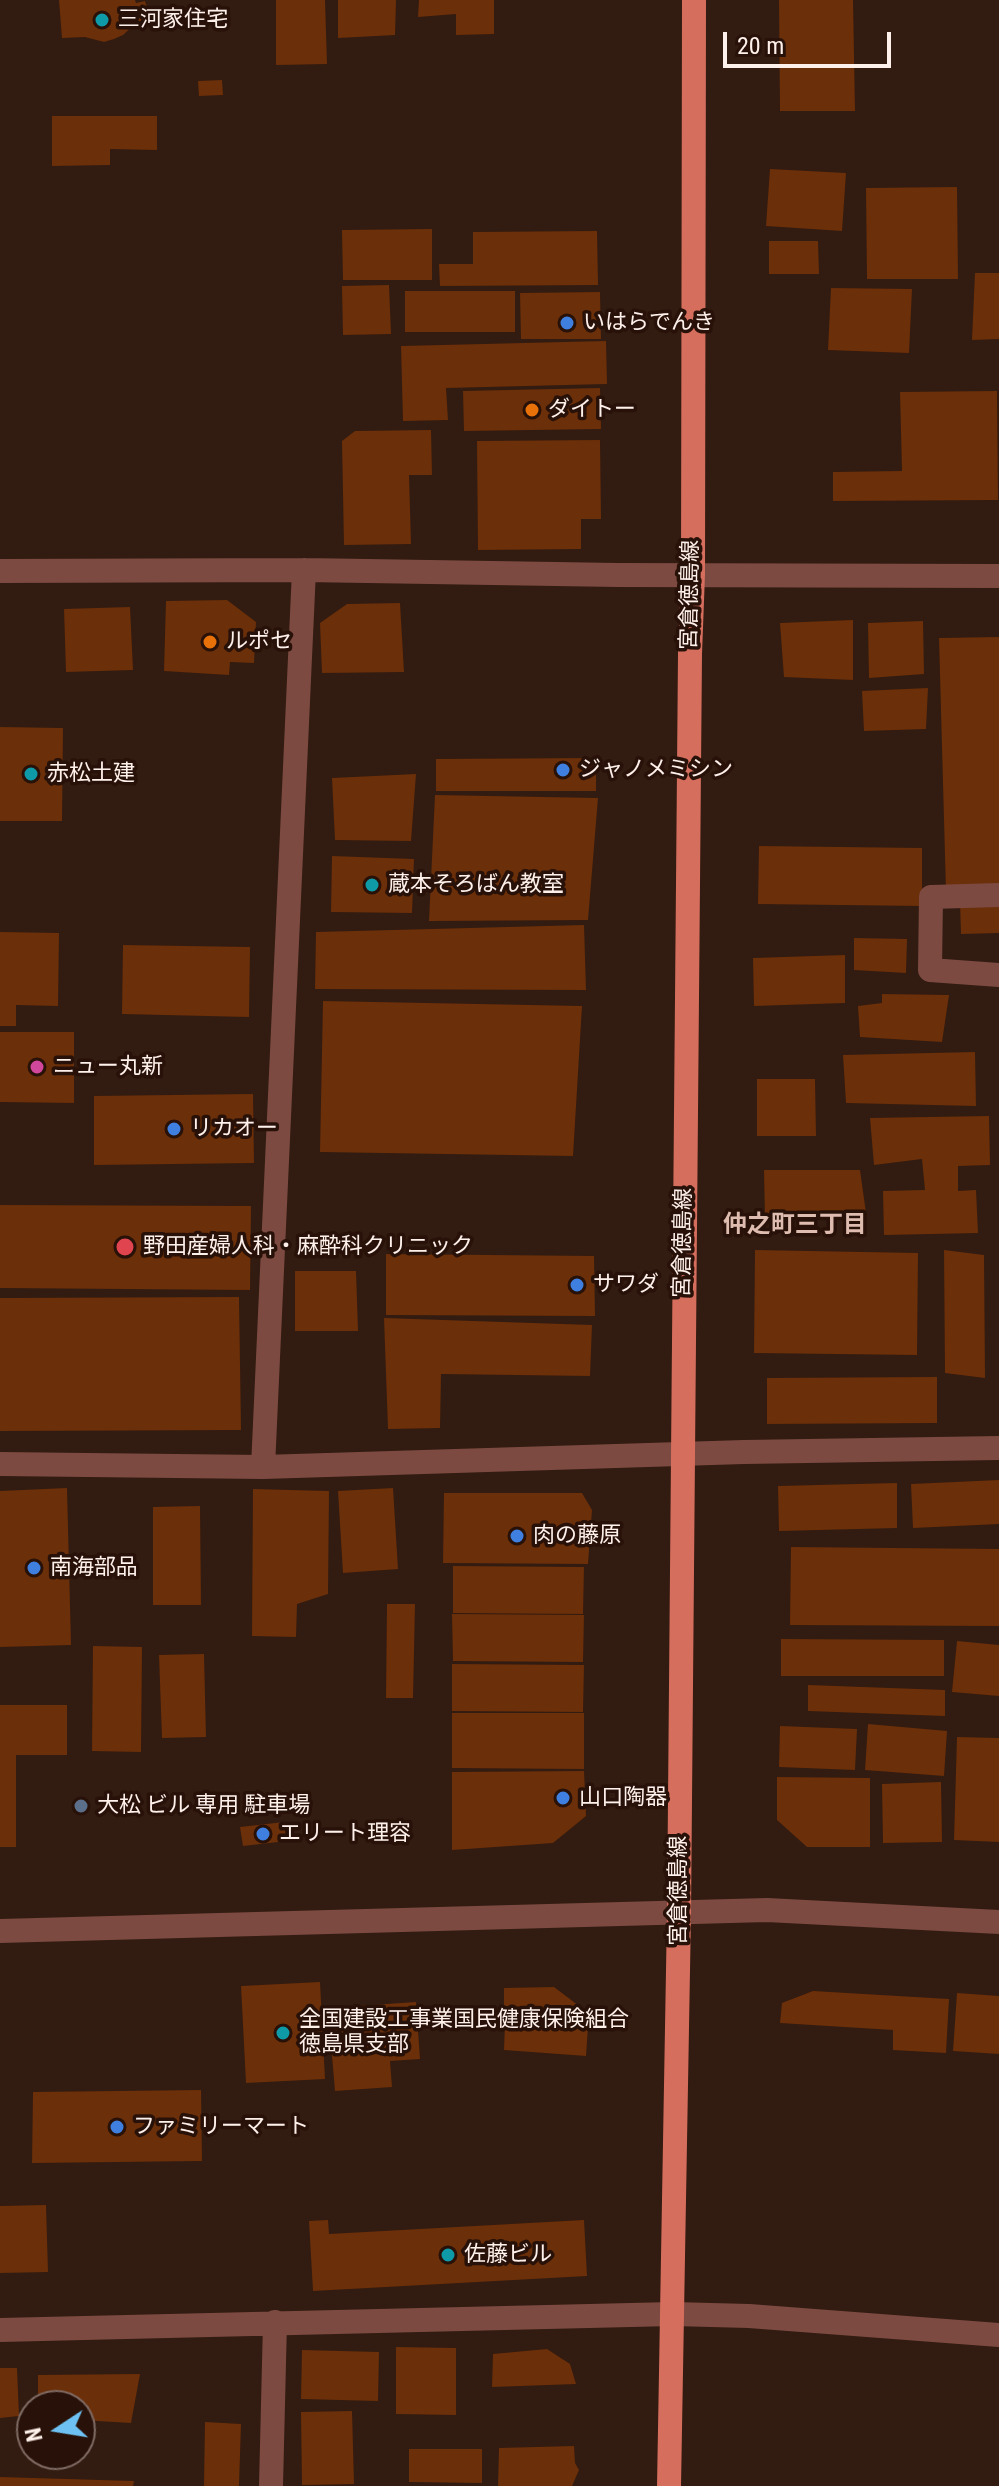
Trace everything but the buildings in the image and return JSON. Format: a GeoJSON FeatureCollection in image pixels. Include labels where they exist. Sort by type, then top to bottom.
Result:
{"type":"FeatureCollection","features":[{"type":"Feature","properties":{"kind":"main road","name":"宮倉徳島線"},"geometry":{"type":"LineString","coordinates":[[669,2486],[679,1913],[689,669],[693,574],[694,0]]}},
{"type":"Feature","properties":{"kind":"street"},"geometry":{"type":"LineString","coordinates":[[263,1467],[304,570]]}},
{"type":"Feature","properties":{"kind":"street"},"geometry":{"type":"LineString","coordinates":[[0,571],[304,570],[999,576]]}},
{"type":"Feature","properties":{"kind":"street"},"geometry":{"type":"LineString","coordinates":[[999,895],[931,897],[930,970],[999,975]]}},
{"type":"Feature","properties":{"kind":"street"},"geometry":{"type":"LineString","coordinates":[[0,1464],[263,1467],[999,1448]]}},
{"type":"Feature","properties":{"kind":"street"},"geometry":{"type":"LineString","coordinates":[[0,1931],[767,1910],[999,1922]]}},
{"type":"Feature","properties":{"kind":"street"},"geometry":{"type":"LineString","coordinates":[[0,2330],[673,2314],[749,2316],[999,2335]]}},
{"type":"Feature","properties":{"kind":"street"},"geometry":{"type":"LineString","coordinates":[[271,2486],[275,2322]]}},
{"type":"Feature","properties":{"kind":"place","name":"三河家住宅"},"geometry":{"type":"Point","coordinates":[102,20]}},
{"type":"Feature","properties":{"kind":"place","name":"いはらでんき"},"geometry":{"type":"Point","coordinates":[567,323]}},
{"type":"Feature","properties":{"kind":"place","name":"ダイトー"},"geometry":{"type":"Point","coordinates":[532,410]}},
{"type":"Feature","properties":{"kind":"place","name":"ルポセ"},"geometry":{"type":"Point","coordinates":[210,642]}},
{"type":"Feature","properties":{"kind":"place","name":"ジャノメミシン"},"geometry":{"type":"Point","coordinates":[563,770]}},
{"type":"Feature","properties":{"kind":"place","name":"赤松土建"},"geometry":{"type":"Point","coordinates":[31,774]}},
{"type":"Feature","properties":{"kind":"place","name":"蔵本そろばん教室"},"geometry":{"type":"Point","coordinates":[372,885]}},
{"type":"Feature","properties":{"kind":"place","name":"ニュー丸新"},"geometry":{"type":"Point","coordinates":[37,1067]}},
{"type":"Feature","properties":{"kind":"place","name":"リカオー"},"geometry":{"type":"Point","coordinates":[174,1129]}},
{"type":"Feature","properties":{"kind":"place","name":"野田産婦人科・麻酔科クリニック"},"geometry":{"type":"Point","coordinates":[125,1247]}},
{"type":"Feature","properties":{"kind":"place","name":"サワダ"},"geometry":{"type":"Point","coordinates":[577,1285]}},
{"type":"Feature","properties":{"kind":"place","name":"肉の藤原"},"geometry":{"type":"Point","coordinates":[517,1536]}},
{"type":"Feature","properties":{"kind":"place","name":"南海部品"},"geometry":{"type":"Point","coordinates":[34,1568]}},
{"type":"Feature","properties":{"kind":"place","name":"山口陶器"},"geometry":{"type":"Point","coordinates":[563,1798]}},
{"type":"Feature","properties":{"kind":"place","name":"大松 ビル 専用 駐車場"},"geometry":{"type":"Point","coordinates":[81,1806]}},
{"type":"Feature","properties":{"kind":"place","name":"エリート理容"},"geometry":{"type":"Point","coordinates":[263,1834]}},
{"type":"Feature","properties":{"kind":"place","name":"全国建設工事業国民健康保険組合 徳島県支部"},"geometry":{"type":"Point","coordinates":[283,2033]}},
{"type":"Feature","properties":{"kind":"place","name":"ファミリーマート"},"geometry":{"type":"Point","coordinates":[117,2127]}},
{"type":"Feature","properties":{"kind":"place","name":"佐藤ビル"},"geometry":{"type":"Point","coordinates":[448,2255]}},
{"type":"Feature","properties":{"kind":"district","name":"仲之町三丁目"},"geometry":{"type":"Point","coordinates":[795,1226]}}]}
